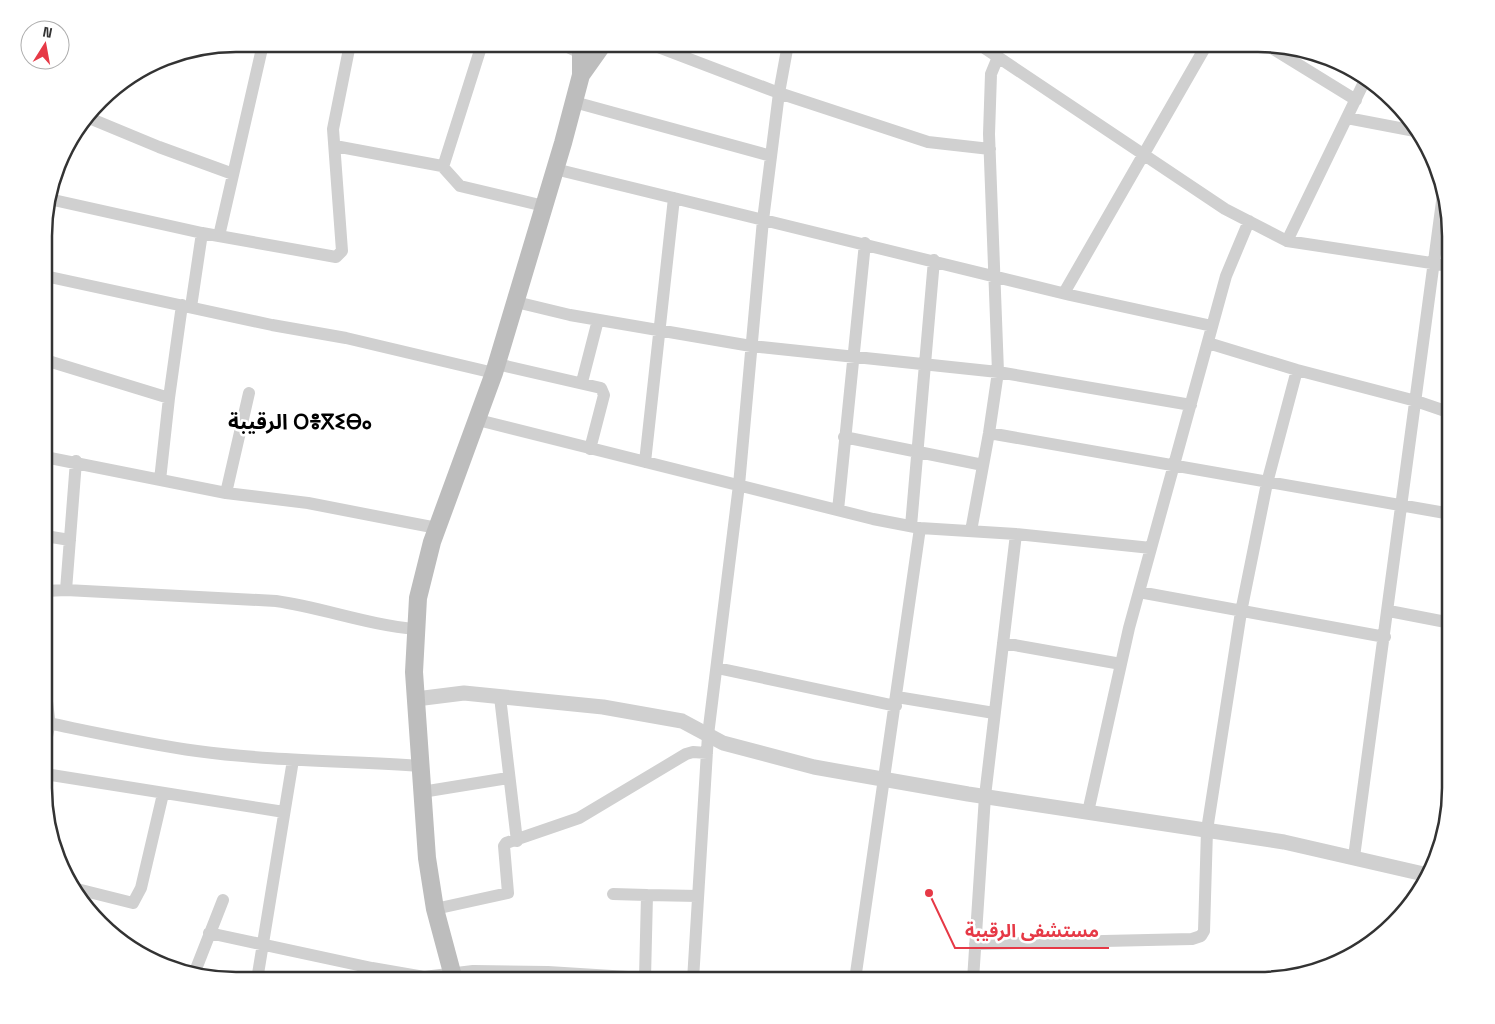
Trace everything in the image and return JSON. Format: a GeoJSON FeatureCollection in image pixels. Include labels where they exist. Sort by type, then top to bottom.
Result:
{"type":"FeatureCollection","features":[{"type":"Feature","properties":{"kind":"main road"},"geometry":{"type":"LineString","coordinates":[[453,972],[435,909],[427,858],[414,672],[418,598],[437,528],[496,369],[581,75],[590,52]]}},
{"type":"Feature","properties":{"kind":"street"},"geometry":{"type":"LineString","coordinates":[[219,236],[261,52]]}},
{"type":"Feature","properties":{"kind":"street"},"geometry":{"type":"LineString","coordinates":[[56,201],[202,233],[336,257],[341,254],[334,129],[348,52]]}},
{"type":"Feature","properties":{"kind":"street"},"geometry":{"type":"LineString","coordinates":[[444,167],[480,52]]}},
{"type":"Feature","properties":{"kind":"street"},"geometry":{"type":"LineString","coordinates":[[671,52],[779,93],[928,142],[990,149]]}},
{"type":"Feature","properties":{"kind":"street"},"geometry":{"type":"LineString","coordinates":[[693,972],[708,735],[739,485],[763,220],[779,93],[787,52]]}},
{"type":"Feature","properties":{"kind":"street"},"geometry":{"type":"LineString","coordinates":[[971,531],[984,465],[998,372],[990,149],[991,74],[989,52]]}},
{"type":"Feature","properties":{"kind":"street"},"geometry":{"type":"LineString","coordinates":[[993,52],[1225,209],[1287,241],[1442,264]]}},
{"type":"Feature","properties":{"kind":"street"},"geometry":{"type":"LineString","coordinates":[[1064,293],[1202,52]]}},
{"type":"Feature","properties":{"kind":"street"},"geometry":{"type":"LineString","coordinates":[[1281,54],[1356,100]]}},
{"type":"Feature","properties":{"kind":"street"},"geometry":{"type":"LineString","coordinates":[[1287,241],[1363,84]]}},
{"type":"Feature","properties":{"kind":"street"},"geometry":{"type":"LineString","coordinates":[[574,102],[771,156]]}},
{"type":"Feature","properties":{"kind":"street"},"geometry":{"type":"LineString","coordinates":[[1347,118],[1409,130]]}},
{"type":"Feature","properties":{"kind":"street"},"geometry":{"type":"LineString","coordinates":[[94,120],[159,147],[233,174]]}},
{"type":"Feature","properties":{"kind":"street"},"geometry":{"type":"LineString","coordinates":[[335,146],[444,167],[460,186],[544,206]]}},
{"type":"Feature","properties":{"kind":"street"},"geometry":{"type":"LineString","coordinates":[[555,169],[1064,293],[1212,326]]}},
{"type":"Feature","properties":{"kind":"street"},"geometry":{"type":"LineString","coordinates":[[645,462],[674,198]]}},
{"type":"Feature","properties":{"kind":"street"},"geometry":{"type":"LineString","coordinates":[[1354,857],[1389,611],[1441,210]]}},
{"type":"Feature","properties":{"kind":"street"},"geometry":{"type":"LineString","coordinates":[[1088,812],[1139,592],[1226,276],[1249,221]]}},
{"type":"Feature","properties":{"kind":"street"},"geometry":{"type":"LineString","coordinates":[[160,480],[169,398],[202,233]]}},
{"type":"Feature","properties":{"kind":"street"},"geometry":{"type":"LineString","coordinates":[[838,510],[865,243]]}},
{"type":"Feature","properties":{"kind":"street"},"geometry":{"type":"LineString","coordinates":[[856,972],[896,701],[916,527],[918,452],[927,364],[934,260]]}},
{"type":"Feature","properties":{"kind":"street"},"geometry":{"type":"LineString","coordinates":[[52,277],[496,369],[582,382],[601,388],[604,391],[590,449]]}},
{"type":"Feature","properties":{"kind":"street"},"geometry":{"type":"LineString","coordinates":[[516,302],[598,320],[751,346],[998,372],[1190,405]]}},
{"type":"Feature","properties":{"kind":"street"},"geometry":{"type":"LineString","coordinates":[[582,382],[598,320]]}},
{"type":"Feature","properties":{"kind":"street"},"geometry":{"type":"LineString","coordinates":[[1208,343],[1442,410]]}},
{"type":"Feature","properties":{"kind":"street"},"geometry":{"type":"LineString","coordinates":[[52,362],[169,398]]}},
{"type":"Feature","properties":{"kind":"street"},"geometry":{"type":"LineString","coordinates":[[975,944],[1192,939],[1202,936],[1205,923],[1207,830],[1241,612],[1267,483],[1297,370]]}},
{"type":"Feature","properties":{"kind":"street"},"geometry":{"type":"LineString","coordinates":[[226,493],[249,393]]}},
{"type":"Feature","properties":{"kind":"street"},"geometry":{"type":"LineString","coordinates":[[478,420],[838,510],[916,527],[1016,534],[1151,548]]}},
{"type":"Feature","properties":{"kind":"street"},"geometry":{"type":"LineString","coordinates":[[989,433],[1442,512]]}},
{"type":"Feature","properties":{"kind":"street"},"geometry":{"type":"LineString","coordinates":[[844,437],[984,465]]}},
{"type":"Feature","properties":{"kind":"street"},"geometry":{"type":"LineString","coordinates":[[52,458],[76,461],[226,493],[317,504],[437,528]]}},
{"type":"Feature","properties":{"kind":"street"},"geometry":{"type":"LineString","coordinates":[[66,590],[76,461]]}},
{"type":"Feature","properties":{"kind":"street"},"geometry":{"type":"LineString","coordinates":[[973,972],[984,796],[1016,534]]}},
{"type":"Feature","properties":{"kind":"street"},"geometry":{"type":"LineString","coordinates":[[52,537],[70,540]]}},
{"type":"Feature","properties":{"kind":"street"},"geometry":{"type":"LineString","coordinates":[[52,591],[276,600],[310,606],[362,622],[416,629]]}},
{"type":"Feature","properties":{"kind":"street"},"geometry":{"type":"LineString","coordinates":[[1139,592],[1385,637]]}},
{"type":"Feature","properties":{"kind":"street"},"geometry":{"type":"LineString","coordinates":[[1389,611],[1442,621]]}},
{"type":"Feature","properties":{"kind":"street"},"geometry":{"type":"LineString","coordinates":[[1003,643],[1121,664]]}},
{"type":"Feature","properties":{"kind":"street"},"geometry":{"type":"LineString","coordinates":[[717,668],[896,701],[994,713]]}},
{"type":"Feature","properties":{"kind":"street"},"geometry":{"type":"LineString","coordinates":[[416,699],[464,693],[604,707],[682,721],[722,743],[805,764],[984,796],[1207,830],[1354,857],[1421,875]]}},
{"type":"Feature","properties":{"kind":"street"},"geometry":{"type":"LineString","coordinates":[[500,697],[508,778],[517,841]]}},
{"type":"Feature","properties":{"kind":"street"},"geometry":{"type":"LineString","coordinates":[[52,724],[197,751],[293,760],[347,761],[420,766]]}},
{"type":"Feature","properties":{"kind":"street"},"geometry":{"type":"LineString","coordinates":[[435,909],[508,893],[504,846],[580,818],[686,754],[693,752],[707,753]]}},
{"type":"Feature","properties":{"kind":"street"},"geometry":{"type":"LineString","coordinates":[[258,972],[293,760]]}},
{"type":"Feature","properties":{"kind":"street"},"geometry":{"type":"LineString","coordinates":[[52,775],[284,812]]}},
{"type":"Feature","properties":{"kind":"street"},"geometry":{"type":"LineString","coordinates":[[422,792],[508,778]]}},
{"type":"Feature","properties":{"kind":"street"},"geometry":{"type":"LineString","coordinates":[[84,891],[132,903],[141,888],[163,794]]}},
{"type":"Feature","properties":{"kind":"street"},"geometry":{"type":"LineString","coordinates":[[613,894],[698,896]]}},
{"type":"Feature","properties":{"kind":"street"},"geometry":{"type":"LineString","coordinates":[[645,972],[647,895]]}},
{"type":"Feature","properties":{"kind":"street"},"geometry":{"type":"LineString","coordinates":[[197,967],[223,900]]}},
{"type":"Feature","properties":{"kind":"street"},"geometry":{"type":"LineString","coordinates":[[209,933],[395,972]]}},
{"type":"Feature","properties":{"kind":"street"},"geometry":{"type":"LineString","coordinates":[[470,972],[493,972]]}},
{"type":"Feature","properties":{"kind":"place","name":"مستشفى الرقيبة"},"geometry":{"type":"Point","coordinates":[929,893]}},
{"type":"Feature","properties":{"kind":"district","name":"الرقيبة ⵔⴻⴳⵉⴱⴰ"},"geometry":{"type":"Point","coordinates":[300,422]}}]}
